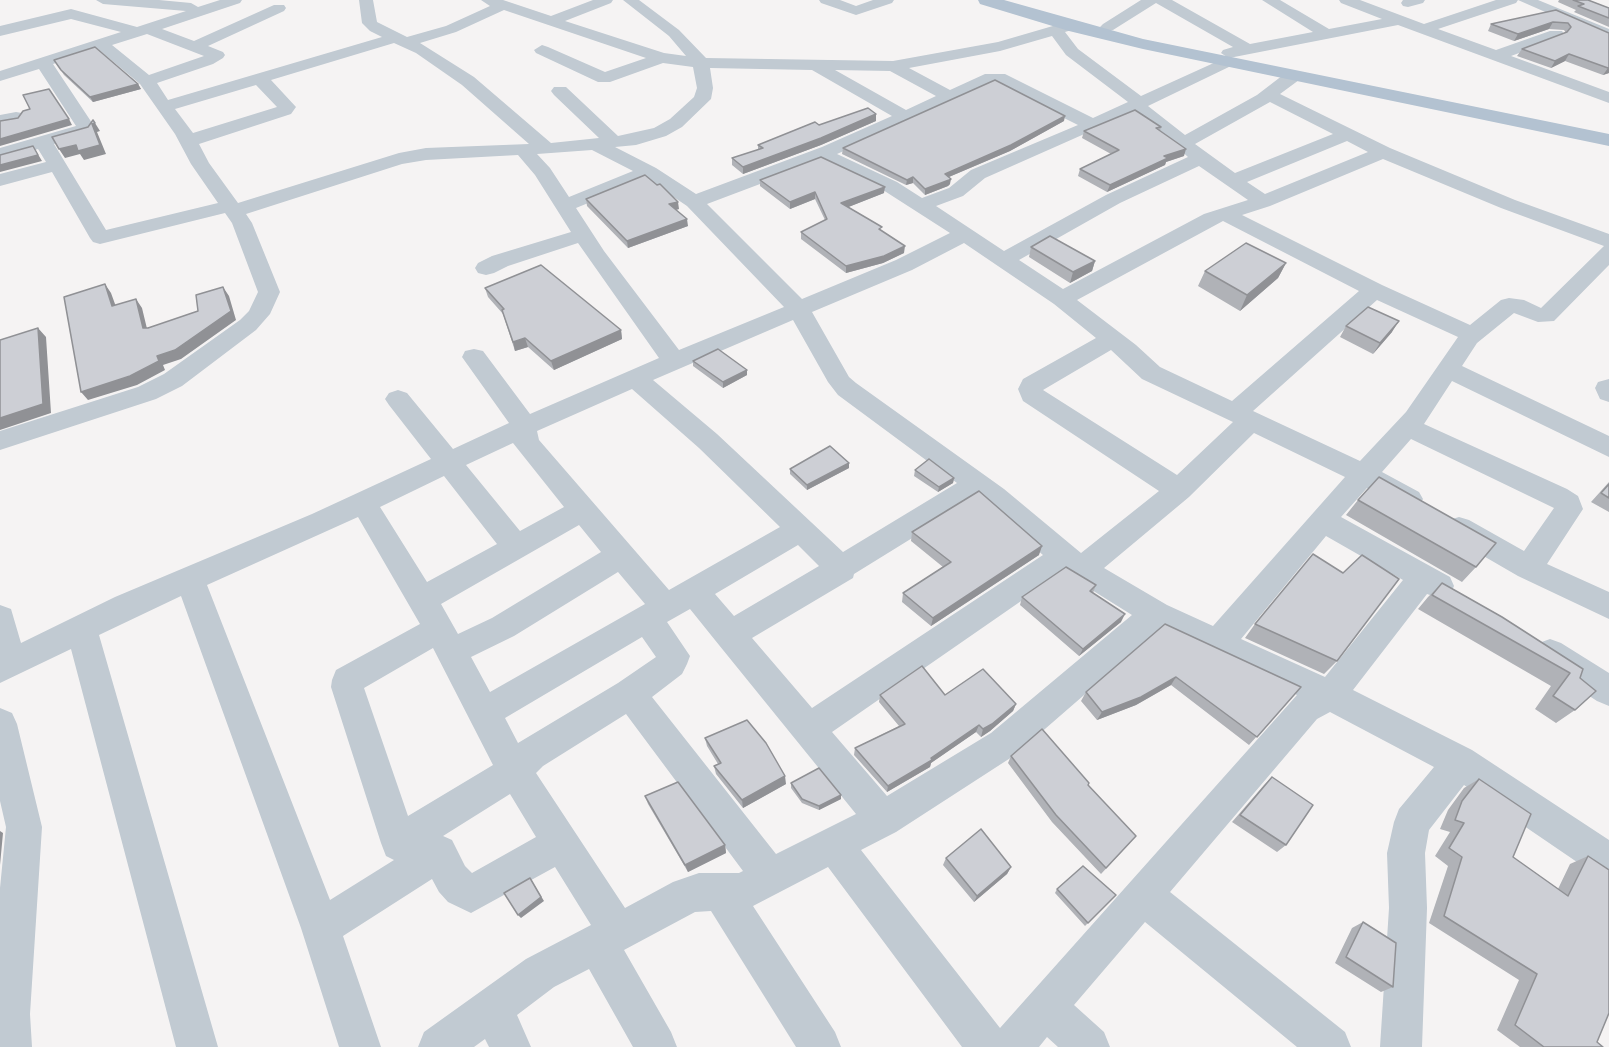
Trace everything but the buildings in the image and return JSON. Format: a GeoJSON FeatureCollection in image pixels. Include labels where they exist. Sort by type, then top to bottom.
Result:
{"type":"FeatureCollection","features":[{"type":"Feature","properties":{"kind":"main road"},"geometry":{"type":"LineString","coordinates":[[986,0],[1063,28],[1234,55],[1293,75],[1609,140]]}},
{"type":"Feature","properties":{"kind":"main road"},"geometry":{"type":"LineString","coordinates":[[1014,0],[1108,27],[1234,55],[1609,130]]}},
{"type":"Feature","properties":{"kind":"street"},"geometry":{"type":"LineString","coordinates":[[103,0],[205,9]]}},
{"type":"Feature","properties":{"kind":"street"},"geometry":{"type":"LineString","coordinates":[[0,76],[49,52],[101,44],[140,29],[235,0]]}},
{"type":"Feature","properties":{"kind":"street"},"geometry":{"type":"LineString","coordinates":[[366,0],[370,22],[375,28],[403,40],[482,91],[547,148]]}},
{"type":"Feature","properties":{"kind":"street"},"geometry":{"type":"LineString","coordinates":[[551,21],[606,0]]}},
{"type":"Feature","properties":{"kind":"street"},"geometry":{"type":"LineString","coordinates":[[44,141],[100,238],[232,209],[399,159],[426,154],[604,143],[660,132],[676,123],[702,99],[705,88],[701,63],[674,33],[630,0]]}},
{"type":"Feature","properties":{"kind":"street"},"geometry":{"type":"LineString","coordinates":[[826,0],[856,11],[887,0]]}},
{"type":"Feature","properties":{"kind":"street"},"geometry":{"type":"LineString","coordinates":[[1108,27],[1151,0]]}},
{"type":"Feature","properties":{"kind":"street"},"geometry":{"type":"LineString","coordinates":[[1161,0],[1234,55]]}},
{"type":"Feature","properties":{"kind":"street"},"geometry":{"type":"LineString","coordinates":[[1269,0],[1327,34]]}},
{"type":"Feature","properties":{"kind":"street"},"geometry":{"type":"LineString","coordinates":[[1346,0],[1609,98]]}},
{"type":"Feature","properties":{"kind":"street"},"geometry":{"type":"LineString","coordinates":[[1423,29],[1511,0]]}},
{"type":"Feature","properties":{"kind":"street"},"geometry":{"type":"LineString","coordinates":[[1525,0],[1609,35]]}},
{"type":"Feature","properties":{"kind":"street"},"geometry":{"type":"LineString","coordinates":[[1408,1],[1451,19]]}},
{"type":"Feature","properties":{"kind":"street"},"geometry":{"type":"LineString","coordinates":[[164,106],[259,78],[451,29],[495,3],[662,58],[701,63],[893,66],[1000,46],[1063,28],[1072,52],[1138,104],[1200,158],[1263,202]]}},
{"type":"Feature","properties":{"kind":"street"},"geometry":{"type":"LineString","coordinates":[[195,46],[279,8]]}},
{"type":"Feature","properties":{"kind":"street"},"geometry":{"type":"LineString","coordinates":[[0,31],[76,14],[140,29],[217,55],[207,61],[147,81]]}},
{"type":"Feature","properties":{"kind":"street"},"geometry":{"type":"LineString","coordinates":[[630,21],[649,14]]}},
{"type":"Feature","properties":{"kind":"street"},"geometry":{"type":"LineString","coordinates":[[921,205],[956,192],[978,174],[1093,125],[1234,55],[1399,20]]}},
{"type":"Feature","properties":{"kind":"street"},"geometry":{"type":"LineString","coordinates":[[0,154],[87,129],[49,52],[24,25]]}},
{"type":"Feature","properties":{"kind":"street"},"geometry":{"type":"LineString","coordinates":[[592,35],[611,28]]}},
{"type":"Feature","properties":{"kind":"street"},"geometry":{"type":"LineString","coordinates":[[1496,56],[1556,34]]}},
{"type":"Feature","properties":{"kind":"street"},"geometry":{"type":"LineString","coordinates":[[0,441],[147,393],[173,380],[248,325],[259,314],[269,292],[242,223],[200,164],[188,141],[147,81],[101,44]]}},
{"type":"Feature","properties":{"kind":"street"},"geometry":{"type":"LineString","coordinates":[[542,50],[604,78],[662,58]]}},
{"type":"Feature","properties":{"kind":"street"},"geometry":{"type":"LineString","coordinates":[[816,66],[906,117]]}},
{"type":"Feature","properties":{"kind":"street"},"geometry":{"type":"LineString","coordinates":[[893,66],[950,97]]}},
{"type":"Feature","properties":{"kind":"street"},"geometry":{"type":"LineString","coordinates":[[1184,143],[1269,95],[1293,75]]}},
{"type":"Feature","properties":{"kind":"street"},"geometry":{"type":"LineString","coordinates":[[188,141],[285,110],[287,107],[259,78]]}},
{"type":"Feature","properties":{"kind":"street"},"geometry":{"type":"LineString","coordinates":[[694,202],[822,154],[990,78],[999,78],[1093,125]]}},
{"type":"Feature","properties":{"kind":"street"},"geometry":{"type":"LineString","coordinates":[[560,91],[604,143],[694,202],[799,309],[840,382],[895,425],[978,484],[1072,563],[1156,614],[1330,695],[1460,762],[1609,862]]}},
{"type":"Feature","properties":{"kind":"street"},"geometry":{"type":"LineString","coordinates":[[1269,95],[1383,152],[1508,204],[1609,241]]}},
{"type":"Feature","properties":{"kind":"street"},"geometry":{"type":"LineString","coordinates":[[1233,181],[1348,134]]}},
{"type":"Feature","properties":{"kind":"street"},"geometry":{"type":"LineString","coordinates":[[522,149],[543,172],[583,235],[674,361]]}},
{"type":"Feature","properties":{"kind":"street"},"geometry":{"type":"LineString","coordinates":[[1062,299],[1212,218],[1263,202],[1383,152]]}},
{"type":"Feature","properties":{"kind":"street"},"geometry":{"type":"LineString","coordinates":[[822,154],[873,177],[965,234],[1062,299],[1150,373],[1364,474],[1528,568],[1609,606]]}},
{"type":"Feature","properties":{"kind":"street"},"geometry":{"type":"LineString","coordinates":[[1003,260],[1113,199],[1200,158]]}},
{"type":"Feature","properties":{"kind":"street"},"geometry":{"type":"LineString","coordinates":[[0,180],[58,165]]}},
{"type":"Feature","properties":{"kind":"street"},"geometry":{"type":"LineString","coordinates":[[565,205],[649,172]]}},
{"type":"Feature","properties":{"kind":"street"},"geometry":{"type":"LineString","coordinates":[[1225,214],[1374,290],[1473,335]]}},
{"type":"Feature","properties":{"kind":"street"},"geometry":{"type":"LineString","coordinates":[[0,618],[5,666],[189,578],[363,502],[523,427],[904,265],[965,234]]}},
{"type":"Feature","properties":{"kind":"street"},"geometry":{"type":"LineString","coordinates":[[486,268],[500,261],[583,235]]}},
{"type":"Feature","properties":{"kind":"street"},"geometry":{"type":"LineString","coordinates":[[1219,642],[1322,520],[1407,427],[1473,335],[1509,305],[1516,305],[1538,315],[1546,316],[1592,272],[1609,251]]}},
{"type":"Feature","properties":{"kind":"street"},"geometry":{"type":"LineString","coordinates":[[808,729],[1072,563],[1179,490],[1243,416],[1374,290]]}},
{"type":"Feature","properties":{"kind":"street"},"geometry":{"type":"LineString","coordinates":[[1112,339],[1032,386],[1030,389],[1032,395],[1179,490]]}},
{"type":"Feature","properties":{"kind":"street"},"geometry":{"type":"LineString","coordinates":[[474,357],[519,416],[526,442],[621,555],[669,606],[730,635],[883,819]]}},
{"type":"Feature","properties":{"kind":"street"},"geometry":{"type":"LineString","coordinates":[[1448,369],[1606,440]]}},
{"type":"Feature","properties":{"kind":"street"},"geometry":{"type":"LineString","coordinates":[[635,378],[708,441],[842,569]]}},
{"type":"Feature","properties":{"kind":"street"},"geometry":{"type":"LineString","coordinates":[[1609,387],[1607,388],[1609,393]]}},
{"type":"Feature","properties":{"kind":"street"},"geometry":{"type":"LineString","coordinates":[[398,399],[516,547]]}},
{"type":"Feature","properties":{"kind":"street"},"geometry":{"type":"LineString","coordinates":[[1407,427],[1557,496],[1568,504],[1569,509],[1528,568]]}},
{"type":"Feature","properties":{"kind":"street"},"geometry":{"type":"LineString","coordinates":[[730,635],[842,569],[978,484]]}},
{"type":"Feature","properties":{"kind":"street"},"geometry":{"type":"LineString","coordinates":[[363,502],[445,640],[515,771],[562,843],[608,937],[656,1047]]}},
{"type":"Feature","properties":{"kind":"street"},"geometry":{"type":"LineString","coordinates":[[422,600],[583,510]]}},
{"type":"Feature","properties":{"kind":"street"},"geometry":{"type":"LineString","coordinates":[[1322,520],[1460,599]]}},
{"type":"Feature","properties":{"kind":"street"},"geometry":{"type":"LineString","coordinates":[[484,713],[800,530]]}},
{"type":"Feature","properties":{"kind":"street"},"geometry":{"type":"LineString","coordinates":[[399,843],[348,687],[348,680],[445,640],[503,627],[621,555]]}},
{"type":"Feature","properties":{"kind":"street"},"geometry":{"type":"LineString","coordinates":[[1011,1047],[1305,708],[1330,695],[1423,577]]}},
{"type":"Feature","properties":{"kind":"street"},"geometry":{"type":"LineString","coordinates":[[189,578],[321,928],[360,1047]]}},
{"type":"Feature","properties":{"kind":"street"},"geometry":{"type":"LineString","coordinates":[[399,843],[515,771],[531,754],[630,694],[674,660],[669,606]]}},
{"type":"Feature","properties":{"kind":"street"},"geometry":{"type":"LineString","coordinates":[[439,1047],[540,973],[687,896],[699,891],[741,892],[883,819],[1003,744],[1156,614]]}},
{"type":"Feature","properties":{"kind":"street"},"geometry":{"type":"LineString","coordinates":[[81,628],[197,1047]]}},
{"type":"Feature","properties":{"kind":"street"},"geometry":{"type":"LineString","coordinates":[[1527,638],[1609,691]]}},
{"type":"Feature","properties":{"kind":"street"},"geometry":{"type":"LineString","coordinates":[[630,694],[770,876]]}},
{"type":"Feature","properties":{"kind":"street"},"geometry":{"type":"LineString","coordinates":[[0,723],[24,827],[7,1026]]}},
{"type":"Feature","properties":{"kind":"street"},"geometry":{"type":"LineString","coordinates":[[1401,1047],[1408,908],[1406,853],[1412,822],[1460,762]]}},
{"type":"Feature","properties":{"kind":"street"},"geometry":{"type":"LineString","coordinates":[[399,843],[439,853],[452,879],[461,889],[471,894],[562,843]]}},
{"type":"Feature","properties":{"kind":"street"},"geometry":{"type":"LineString","coordinates":[[833,844],[988,1047]]}},
{"type":"Feature","properties":{"kind":"street"},"geometry":{"type":"LineString","coordinates":[[321,928],[439,853]]}},
{"type":"Feature","properties":{"kind":"street"},"geometry":{"type":"LineString","coordinates":[[721,892],[820,1047]]}},
{"type":"Feature","properties":{"kind":"street"},"geometry":{"type":"LineString","coordinates":[[1144,896],[1330,1047]]}},
{"type":"Feature","properties":{"kind":"street"},"geometry":{"type":"LineString","coordinates":[[493,1008],[510,1047]]}},
{"type":"Feature","properties":{"kind":"street"},"geometry":{"type":"LineString","coordinates":[[1046,1008],[1089,1047]]}}]}
